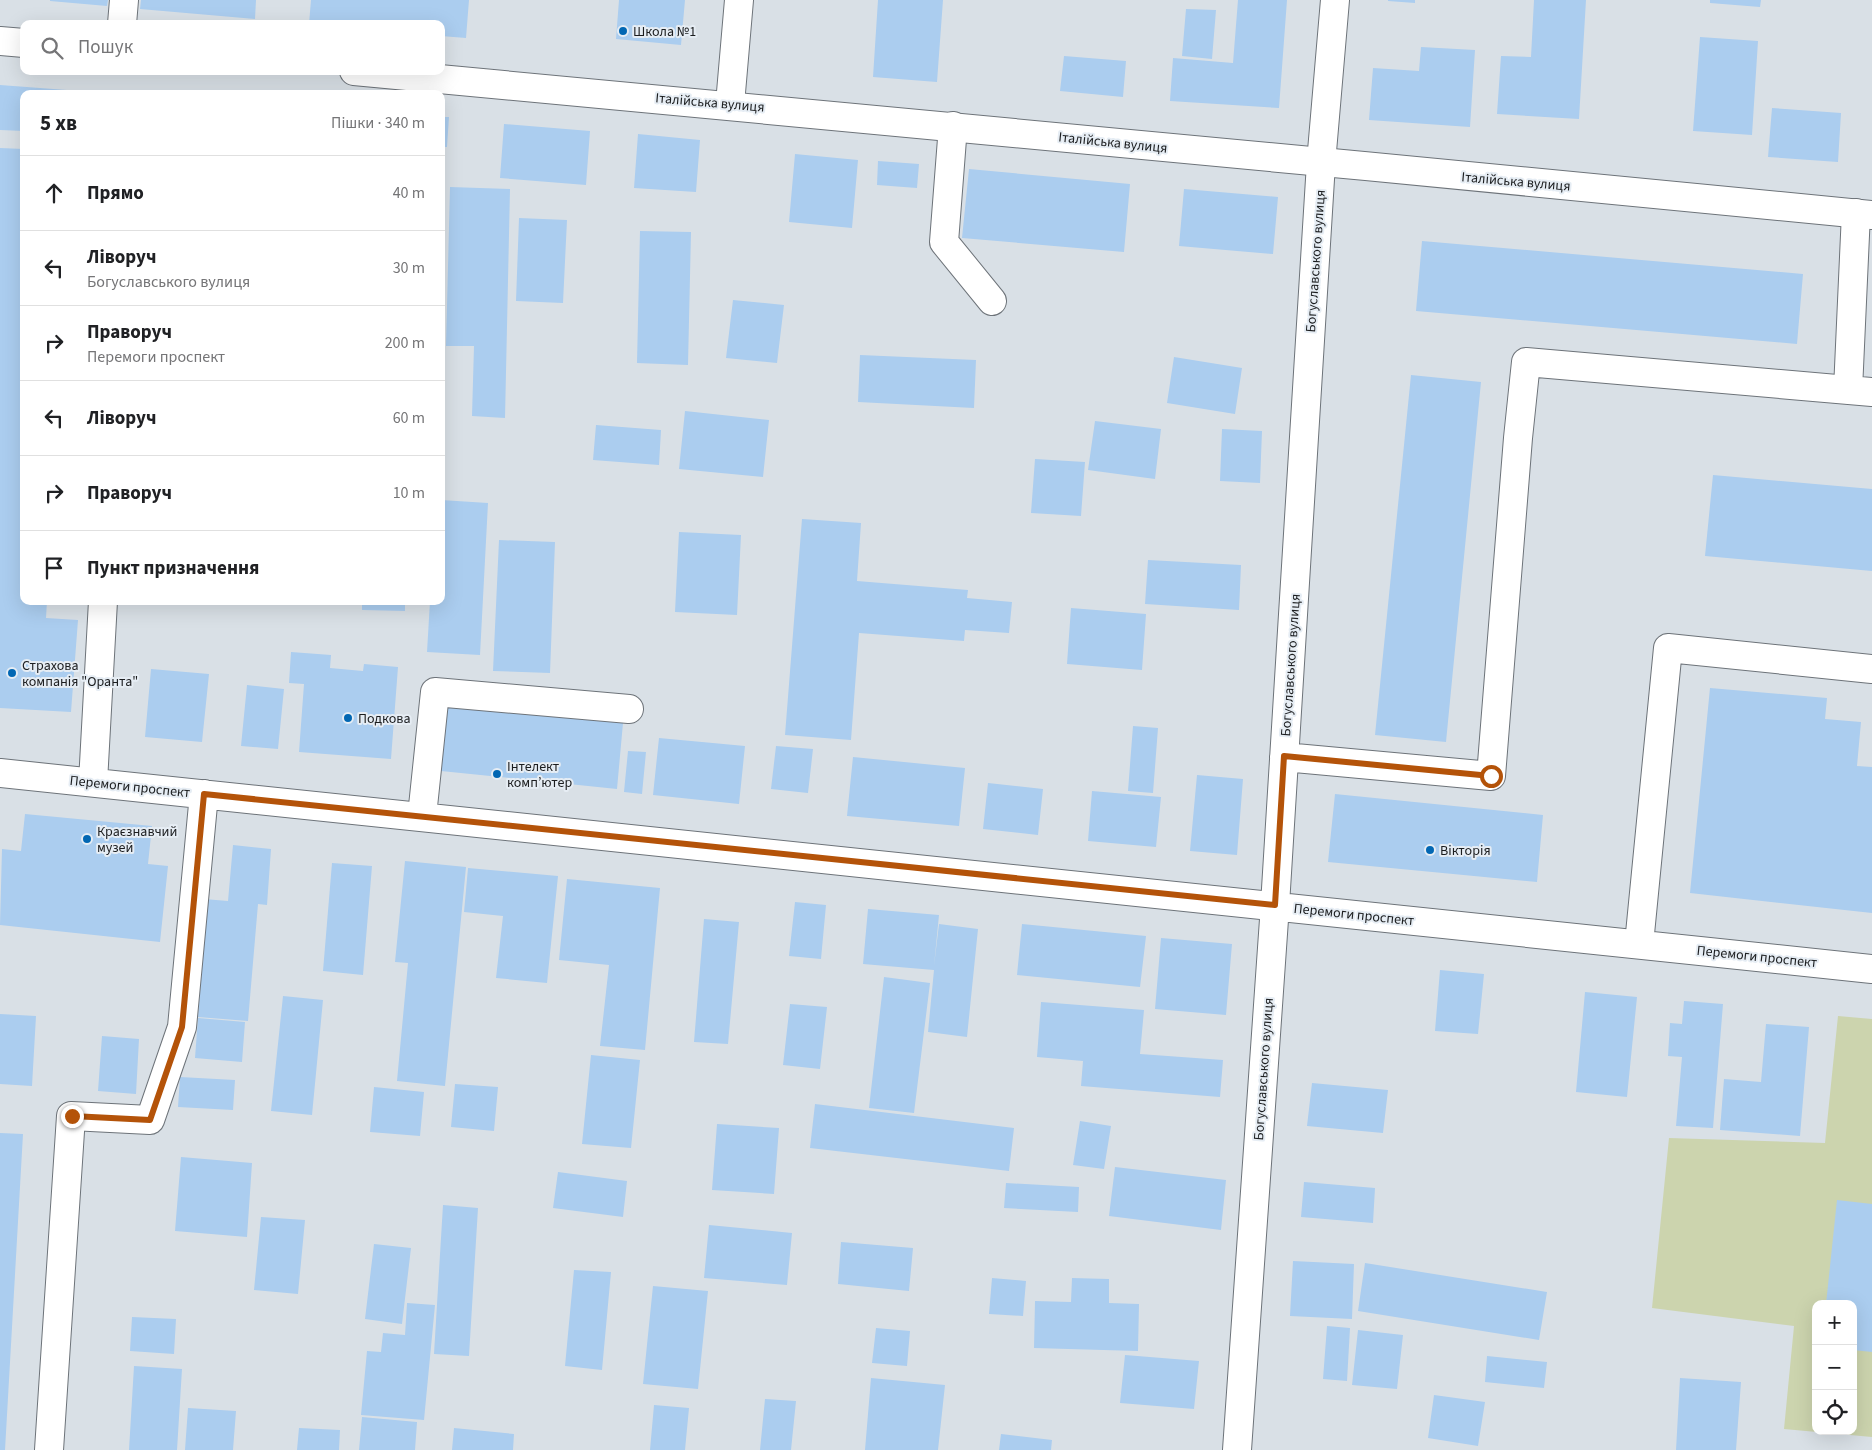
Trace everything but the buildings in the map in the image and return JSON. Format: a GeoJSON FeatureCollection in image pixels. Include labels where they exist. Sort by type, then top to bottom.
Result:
{"type":"FeatureCollection","features":[{"type":"Feature","properties":{"kind":"street"},"geometry":{"type":"LineString","coordinates":[[122,20],[124,0]]}},
{"type":"Feature","properties":{"kind":"street"},"geometry":{"type":"LineString","coordinates":[[730,104],[739,0]]}},
{"type":"Feature","properties":{"kind":"street","name":"Богуславського вулиця"},"geometry":{"type":"LineString","coordinates":[[1237,1450],[1275,905],[1321,162],[1335,0]]}},
{"type":"Feature","properties":{"kind":"street"},"geometry":{"type":"LineString","coordinates":[[0,41],[20,43]]}},
{"type":"Feature","properties":{"kind":"street","name":"Італійська вулиця"},"geometry":{"type":"LineString","coordinates":[[400,75],[730,104],[1864,214]]}},
{"type":"Feature","properties":{"kind":"street"},"geometry":{"type":"LineString","coordinates":[[954,126],[944,242],[992,301]]}},
{"type":"Feature","properties":{"kind":"street"},"geometry":{"type":"LineString","coordinates":[[1284,756],[1491,776],[1518,438],[1526,362],[1860,391],[1864,214]]}},
{"type":"Feature","properties":{"kind":"street"},"geometry":{"type":"LineString","coordinates":[[93,782],[104,605]]}},
{"type":"Feature","properties":{"kind":"street"},"geometry":{"type":"LineString","coordinates":[[1639,944],[1668,648],[1872,669]]}},
{"type":"Feature","properties":{"kind":"street"},"geometry":{"type":"LineString","coordinates":[[422,816],[434,692],[629,709]]}},
{"type":"Feature","properties":{"kind":"street","name":"Перемоги проспект"},"geometry":{"type":"LineString","coordinates":[[0,773],[1872,969]]}},
{"type":"Feature","properties":{"kind":"street"},"geometry":{"type":"LineString","coordinates":[[49,1450],[72,1116],[150,1120],[182,1027],[204,794]]}},
{"type":"Feature","properties":{"kind":"green space"},"geometry":{"type":"Polygon","coordinates":[[[1838,1016],[1872,1019],[1872,1437],[1850,1435],[1857,1435],[1857,1300],[1812,1300],[1812,1432],[1784,1429],[1794,1326],[1652,1308],[1669,1138],[1825,1143],[1838,1016]]]}},
{"type":"Feature","properties":{"kind":"place","name":"Школа №1"},"geometry":{"type":"Point","coordinates":[623,31]}},
{"type":"Feature","properties":{"kind":"place","name":"Страхова компанія \"Оранта\""},"geometry":{"type":"Point","coordinates":[12,673]}},
{"type":"Feature","properties":{"kind":"place","name":"Подкова"},"geometry":{"type":"Point","coordinates":[348,718]}},
{"type":"Feature","properties":{"kind":"place","name":"Інтелект комп’ютер"},"geometry":{"type":"Point","coordinates":[497,774]}},
{"type":"Feature","properties":{"kind":"place","name":"Краєзнавчий музей"},"geometry":{"type":"Point","coordinates":[87,839]}},
{"type":"Feature","properties":{"kind":"place","name":"Вікторія"},"geometry":{"type":"Point","coordinates":[1430,850]}},
{"type":"Feature","properties":{"kind":"route"},"geometry":{"type":"LineString","coordinates":[[72,1116],[150,1120],[182,1027],[204,794],[1275,905],[1284,756],[1491,776]]}}]}
